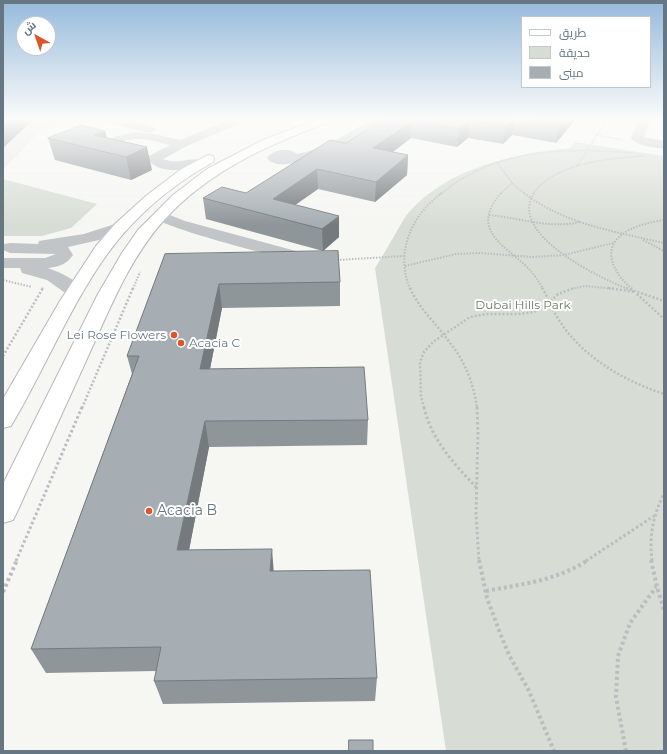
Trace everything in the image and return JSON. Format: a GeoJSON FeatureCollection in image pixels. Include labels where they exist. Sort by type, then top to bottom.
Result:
{"type":"FeatureCollection","features":[{"type":"Feature","properties":{"kind":"main road"},"geometry":{"type":"LineString","coordinates":[[3,420],[74,292],[96,258],[121,227],[152,198],[199,163],[214,155]]}},
{"type":"Feature","properties":{"kind":"main road"},"geometry":{"type":"LineString","coordinates":[[3,512],[118,272],[145,232],[177,198],[199,181],[240,155]]}},
{"type":"Feature","properties":{"kind":"street"},"geometry":{"type":"LineString","coordinates":[[138,155],[183,165],[199,163]]}},
{"type":"Feature","properties":{"kind":"street"},"geometry":{"type":"LineString","coordinates":[[160,161],[165,155]]}},
{"type":"Feature","properties":{"kind":"street"},"geometry":{"type":"LineString","coordinates":[[265,155],[275,156],[279,161],[303,155]]}},
{"type":"Feature","properties":{"kind":"street"},"geometry":{"type":"LineString","coordinates":[[160,161],[179,177]]}},
{"type":"Feature","properties":{"kind":"street"},"geometry":{"type":"LineString","coordinates":[[160,216],[188,226],[290,255]]}},
{"type":"Feature","properties":{"kind":"street"},"geometry":{"type":"LineString","coordinates":[[145,232],[188,226]]}},
{"type":"Feature","properties":{"kind":"street"},"geometry":{"type":"LineString","coordinates":[[5,256],[80,241],[102,235],[121,227]]}},
{"type":"Feature","properties":{"kind":"street"},"geometry":{"type":"LineString","coordinates":[[5,256],[53,275],[66,282],[74,292]]}},
{"type":"Feature","properties":{"kind":"path"},"geometry":{"type":"LineString","coordinates":[[531,155],[498,164],[472,174],[458,181],[435,198],[424,209],[412,228],[404,250],[404,266],[408,282],[415,299],[457,352],[466,369],[473,389],[477,410],[476,541],[480,565],[486,591],[498,628],[509,655],[528,690],[554,751]]}},
{"type":"Feature","properties":{"kind":"path"},"geometry":{"type":"LineString","coordinates":[[577,166],[583,155]]}},
{"type":"Feature","properties":{"kind":"path"},"geometry":{"type":"LineString","coordinates":[[643,155],[648,156],[617,158],[577,166],[554,175],[544,182],[530,198],[529,211],[534,222],[546,239],[564,255],[584,268],[635,292],[664,301]]}},
{"type":"Feature","properties":{"kind":"path"},"geometry":{"type":"LineString","coordinates":[[498,164],[512,183],[530,198],[549,209],[581,222],[639,238],[664,243]]}},
{"type":"Feature","properties":{"kind":"path"},"geometry":{"type":"LineString","coordinates":[[512,183],[498,197],[490,215],[488,224],[494,237],[511,255],[529,269],[543,287],[561,324],[573,338],[591,354],[632,382],[664,394]]}},
{"type":"Feature","properties":{"kind":"path"},"geometry":{"type":"LineString","coordinates":[[490,215],[559,225],[581,222]]}},
{"type":"Feature","properties":{"kind":"path"},"geometry":{"type":"LineString","coordinates":[[664,220],[641,223],[621,233],[613,243],[611,252],[612,261],[624,282],[654,307],[664,319]]}},
{"type":"Feature","properties":{"kind":"path"},"geometry":{"type":"LineString","coordinates":[[639,238],[664,251]]}},
{"type":"Feature","properties":{"kind":"path"},"geometry":{"type":"LineString","coordinates":[[404,266],[456,254],[480,253],[532,257],[564,255],[613,243]]}},
{"type":"Feature","properties":{"kind":"path"},"geometry":{"type":"LineString","coordinates":[[332,260],[404,256]]}},
{"type":"Feature","properties":{"kind":"path"},"geometry":{"type":"LineString","coordinates":[[3,592],[142,267]]}},
{"type":"Feature","properties":{"kind":"path"},"geometry":{"type":"LineString","coordinates":[[3,280],[42,290]]}},
{"type":"Feature","properties":{"kind":"path"},"geometry":{"type":"LineString","coordinates":[[476,487],[459,470],[441,447],[426,419],[422,402],[420,379],[421,358],[426,349],[463,320],[470,317],[534,312],[544,308],[557,295],[566,290],[594,286],[635,292]]}},
{"type":"Feature","properties":{"kind":"path"},"geometry":{"type":"LineString","coordinates":[[664,493],[654,516],[650,537],[656,587],[664,610]]}},
{"type":"Feature","properties":{"kind":"path"},"geometry":{"type":"LineString","coordinates":[[486,591],[546,580],[577,567],[654,516]]}},
{"type":"Feature","properties":{"kind":"path"},"geometry":{"type":"LineString","coordinates":[[626,751],[616,697],[618,656],[630,623],[656,587]]}},
{"type":"Feature","properties":{"kind":"shaded area"},"geometry":{"type":"Polygon","coordinates":[[[3,155],[17,155],[3,170],[3,155]]]}},
{"type":"Feature","properties":{"kind":"green space","name":"Dubai Hills Park"},"geometry":{"type":"Polygon","coordinates":[[[522,155],[664,156],[664,751],[446,751],[375,268],[408,213],[426,196],[443,184],[463,173],[505,159],[522,155]]]}},
{"type":"Feature","properties":{"kind":"green space"},"geometry":{"type":"Polygon","coordinates":[[[3,179],[97,204],[71,228],[42,236],[3,236],[3,179]]]}},
{"type":"Feature","properties":{"kind":"building"},"geometry":{"type":"Polygon","coordinates":[[[119,155],[130,155],[126,157],[119,155]]]}},
{"type":"Feature","properties":{"kind":"building"},"geometry":{"type":"Polygon","coordinates":[[[306,155],[408,155],[376,182],[317,169],[273,199],[339,216],[322,229],[203,198],[222,187],[246,193],[306,155]]]}},
{"type":"Feature","properties":{"kind":"building","name":"Acacia B"},"geometry":{"type":"Polygon","coordinates":[[[338,251],[340,282],[219,284],[200,369],[364,367],[368,420],[205,421],[177,550],[272,549],[270,571],[370,570],[377,678],[154,681],[161,647],[31,649],[139,356],[127,356],[165,254],[338,251]]]}},
{"type":"Feature","properties":{"kind":"building"},"geometry":{"type":"Polygon","coordinates":[[[349,740],[373,740],[373,751],[349,751],[349,740]]]}},
{"type":"Feature","properties":{"kind":"place","name":"Lei Rose Flowers"},"geometry":{"type":"Point","coordinates":[174,335]}},
{"type":"Feature","properties":{"kind":"place","name":"Acacia C"},"geometry":{"type":"Point","coordinates":[181,343]}},
{"type":"Feature","properties":{"kind":"place","name":"Acacia B"},"geometry":{"type":"Point","coordinates":[149,511]}}]}
